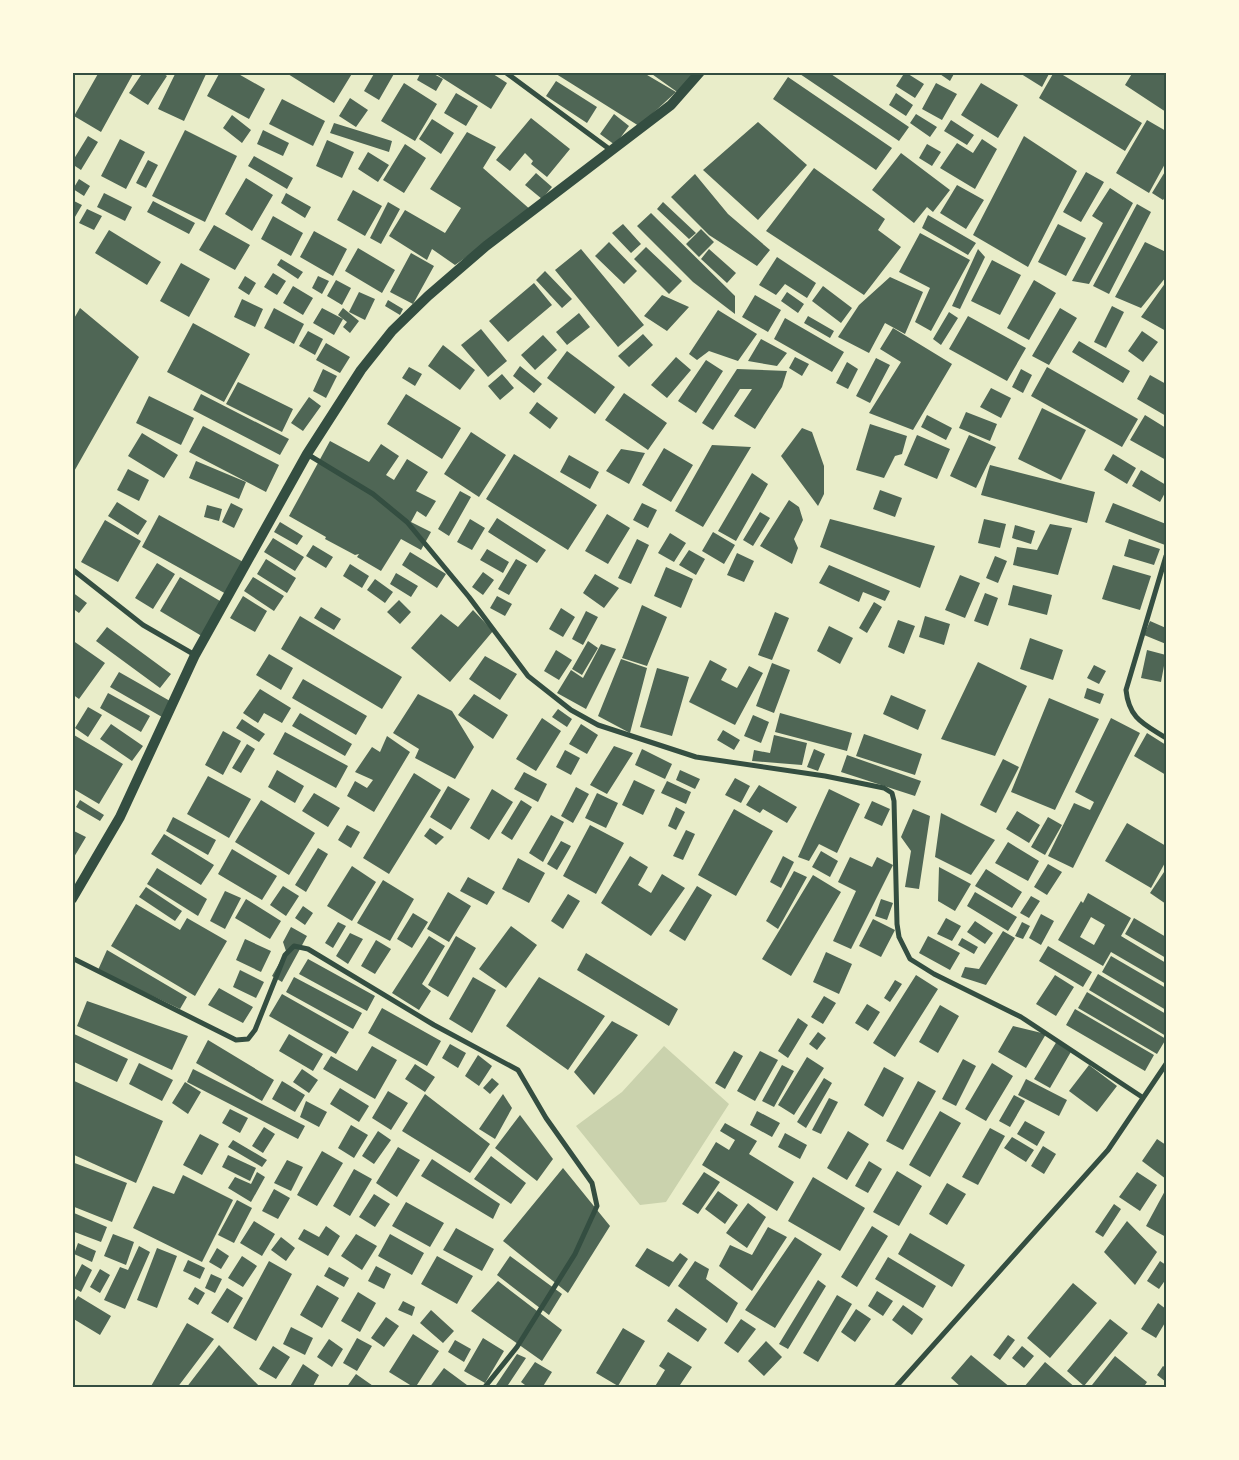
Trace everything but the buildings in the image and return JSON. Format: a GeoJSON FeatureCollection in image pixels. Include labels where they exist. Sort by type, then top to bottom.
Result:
{"type":"FeatureCollection","features":[{"type":"Feature","properties":{"kind":"main road"},"geometry":{"type":"LineString","coordinates":[[72,899],[120,817],[195,655],[307,454],[361,370],[392,331],[428,296],[486,246],[671,105],[700,72]]}},
{"type":"Feature","properties":{"kind":"street"},"geometry":{"type":"LineString","coordinates":[[505,72],[612,151]]}},
{"type":"Feature","properties":{"kind":"street"},"geometry":{"type":"LineString","coordinates":[[307,454],[373,494],[407,522],[469,597],[528,676],[572,710],[598,725],[696,757],[825,776],[884,788],[892,793],[894,801],[899,937],[910,959],[934,974],[1021,1017],[1142,1097]]}},
{"type":"Feature","properties":{"kind":"street"},"geometry":{"type":"LineString","coordinates":[[1166,556],[1126,690],[1128,705],[1138,720],[1166,738]]}},
{"type":"Feature","properties":{"kind":"street"},"geometry":{"type":"LineString","coordinates":[[72,569],[143,625],[195,655]]}},
{"type":"Feature","properties":{"kind":"street"},"geometry":{"type":"LineString","coordinates":[[72,958],[236,1040],[248,1039],[255,1030],[285,955],[294,946],[308,949],[434,1025],[518,1070],[546,1118],[592,1183],[597,1206],[576,1254],[518,1347],[484,1388]]}},
{"type":"Feature","properties":{"kind":"street"},"geometry":{"type":"LineString","coordinates":[[895,1388],[1108,1150],[1166,1064]]}},
{"type":"Feature","properties":{"kind":"green space"},"geometry":{"type":"Polygon","coordinates":[[[664,1046],[729,1104],[666,1202],[640,1205],[576,1126],[622,1092],[664,1046]]]}}]}
